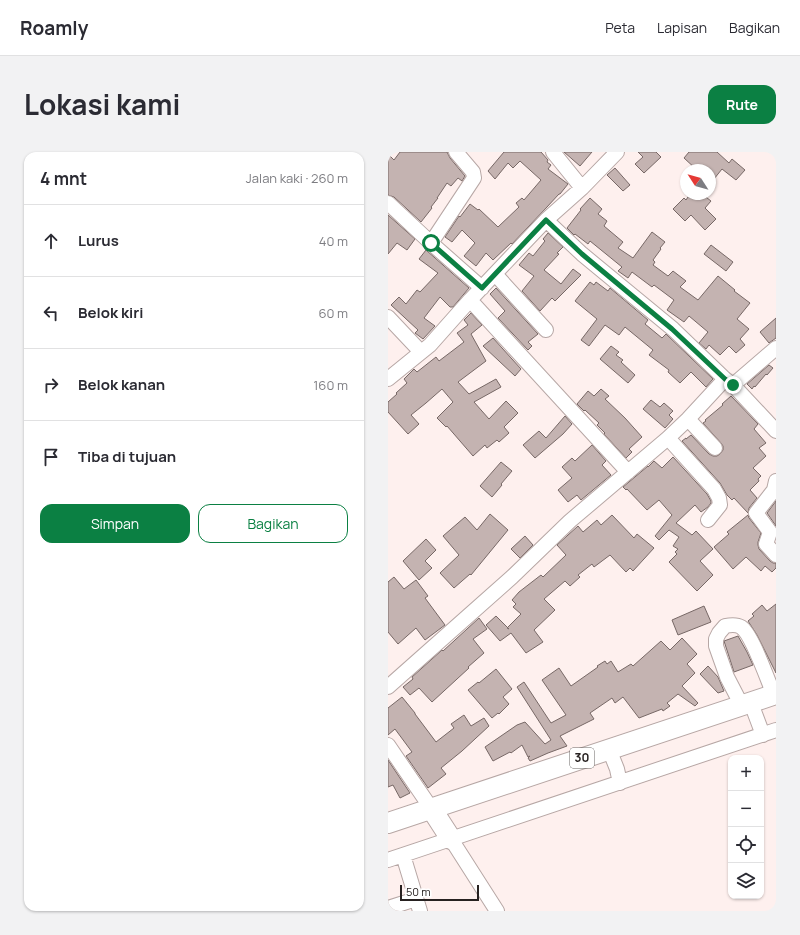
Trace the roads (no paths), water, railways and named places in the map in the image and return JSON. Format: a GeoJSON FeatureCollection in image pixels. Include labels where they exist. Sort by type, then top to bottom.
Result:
{"type":"FeatureCollection","features":[{"type":"Feature","properties":{"kind":"highway","name":"30"},"geometry":{"type":"LineString","coordinates":[[388,823],[775,695]]}},
{"type":"Feature","properties":{"kind":"highway"},"geometry":{"type":"LineString","coordinates":[[432,808],[451,839]]}},
{"type":"Feature","properties":{"kind":"street"},"geometry":{"type":"LineString","coordinates":[[431,243],[474,178],[473,172],[456,152]]}},
{"type":"Feature","properties":{"kind":"street"},"geometry":{"type":"LineString","coordinates":[[553,152],[582,188]]}},
{"type":"Feature","properties":{"kind":"street"},"geometry":{"type":"LineString","coordinates":[[388,378],[430,345],[470,300],[546,220],[582,188],[617,152]]}},
{"type":"Feature","properties":{"kind":"street"},"geometry":{"type":"LineString","coordinates":[[388,203],[482,288]]}},
{"type":"Feature","properties":{"kind":"street"},"geometry":{"type":"LineString","coordinates":[[546,220],[582,254],[672,329],[729,382],[776,431]]}},
{"type":"Feature","properties":{"kind":"street"},"geometry":{"type":"LineString","coordinates":[[495,274],[546,330]]}},
{"type":"Feature","properties":{"kind":"street"},"geometry":{"type":"LineString","coordinates":[[470,300],[628,472]]}},
{"type":"Feature","properties":{"kind":"street"},"geometry":{"type":"LineString","coordinates":[[388,317],[421,352]]}},
{"type":"Feature","properties":{"kind":"street"},"geometry":{"type":"LineString","coordinates":[[388,687],[512,577],[570,521],[668,438],[688,418],[729,382],[776,348]]}},
{"type":"Feature","properties":{"kind":"street"},"geometry":{"type":"LineString","coordinates":[[688,418],[714,448]]}},
{"type":"Feature","properties":{"kind":"street"},"geometry":{"type":"LineString","coordinates":[[668,438],[714,489],[719,498],[720,505],[708,520]]}},
{"type":"Feature","properties":{"kind":"street"},"geometry":{"type":"LineString","coordinates":[[776,481],[774,490],[756,513],[770,532],[766,544],[776,555]]}},
{"type":"Feature","properties":{"kind":"street"},"geometry":{"type":"LineString","coordinates":[[388,860],[770,732],[746,704],[727,677],[716,646],[716,639],[725,626],[738,625],[749,636],[775,695]]}},
{"type":"Feature","properties":{"kind":"street"},"geometry":{"type":"LineString","coordinates":[[388,745],[432,808]]}},
{"type":"Feature","properties":{"kind":"street"},"geometry":{"type":"LineString","coordinates":[[609,749],[617,769],[620,783]]}},
{"type":"Feature","properties":{"kind":"street"},"geometry":{"type":"LineString","coordinates":[[451,839],[497,911]]}},
{"type":"Feature","properties":{"kind":"street"},"geometry":{"type":"LineString","coordinates":[[388,908],[418,905],[403,855]]}}]}
